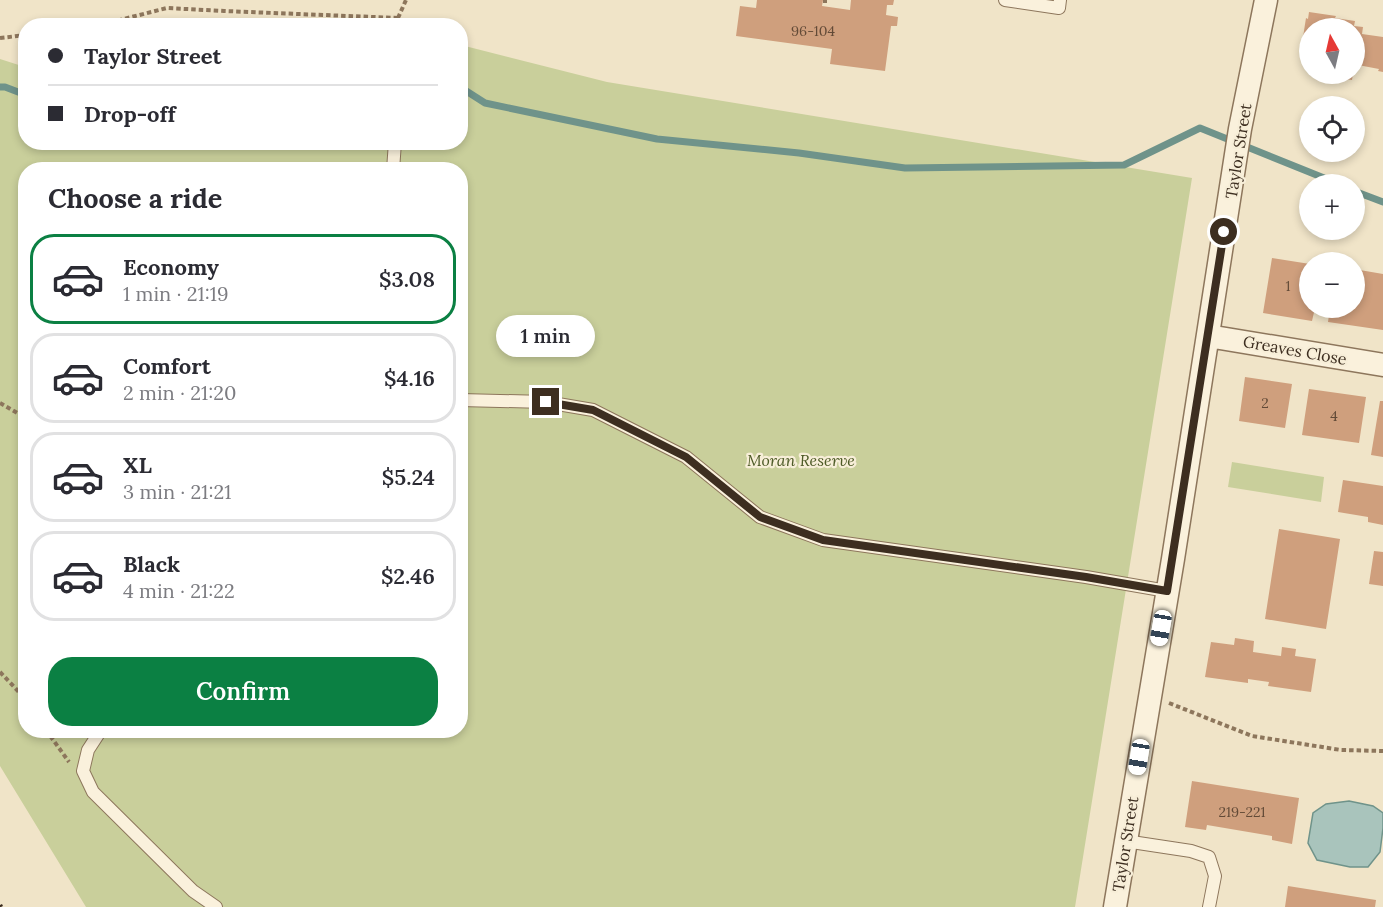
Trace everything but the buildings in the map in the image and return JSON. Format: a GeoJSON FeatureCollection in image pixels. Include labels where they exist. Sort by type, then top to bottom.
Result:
{"type":"FeatureCollection","features":[{"type":"Feature","properties":{"kind":"street","name":"Taylor Street"},"geometry":{"type":"LineString","coordinates":[[1115,907],[1240,129],[1266,0]]}},
{"type":"Feature","properties":{"kind":"street","name":"Greaves Close"},"geometry":{"type":"LineString","coordinates":[[1208,336],[1383,365]]}},
{"type":"Feature","properties":{"kind":"lane"},"geometry":{"type":"LineString","coordinates":[[1005,0],[1059,8],[1060,0]]}},
{"type":"Feature","properties":{"kind":"lane"},"geometry":{"type":"LineString","coordinates":[[468,400],[546,402],[593,410],[686,457],[760,517],[823,540],[1086,577],[1167,591]]}},
{"type":"Feature","properties":{"kind":"lane"},"geometry":{"type":"LineString","coordinates":[[96,738],[88,750],[83,771],[93,792],[193,891],[216,907]]}},
{"type":"Feature","properties":{"kind":"lane"},"geometry":{"type":"LineString","coordinates":[[1125,841],[1191,850],[1209,857],[1215,876],[1209,907]]}},
{"type":"Feature","properties":{"kind":"path"},"geometry":{"type":"LineString","coordinates":[[128,18],[167,8],[398,18],[406,0]]}},
{"type":"Feature","properties":{"kind":"path"},"geometry":{"type":"LineString","coordinates":[[0,38],[18,35]]}},
{"type":"Feature","properties":{"kind":"path"},"geometry":{"type":"LineString","coordinates":[[0,403],[18,413]]}},
{"type":"Feature","properties":{"kind":"path"},"geometry":{"type":"LineString","coordinates":[[0,672],[18,691]]}},
{"type":"Feature","properties":{"kind":"path"},"geometry":{"type":"LineString","coordinates":[[1169,702],[1252,736],[1341,750],[1383,751]]}},
{"type":"Feature","properties":{"kind":"path"},"geometry":{"type":"LineString","coordinates":[[52,738],[74,769],[83,771]]}},
{"type":"Feature","properties":{"kind":"green space","name":"Moran Reserve"},"geometry":{"type":"Polygon","coordinates":[[[468,47],[607,82],[1192,178],[1075,907],[86,907],[0,766],[0,59],[18,65],[18,150],[468,150],[468,47]]]}},
{"type":"Feature","properties":{"kind":"green space"},"geometry":{"type":"Polygon","coordinates":[[[1232,462],[1324,477],[1321,502],[1228,487],[1232,462]]]}},
{"type":"Feature","properties":{"kind":"water"},"geometry":{"type":"Polygon","coordinates":[[[1349,801],[1373,806],[1383,813],[1380,852],[1368,867],[1350,867],[1317,860],[1308,843],[1313,813],[1326,804],[1349,801]]]}},
{"type":"Feature","properties":{"kind":"waterway"},"geometry":{"type":"LineString","coordinates":[[0,87],[18,92]]}},
{"type":"Feature","properties":{"kind":"waterway"},"geometry":{"type":"LineString","coordinates":[[468,92],[485,103],[657,139],[799,153],[905,168],[1124,165],[1200,128],[1314,174]]}},
{"type":"Feature","properties":{"kind":"waterway"},"geometry":{"type":"LineString","coordinates":[[1365,195],[1383,202]]}},
{"type":"Feature","properties":{"kind":"route"},"geometry":{"type":"LineString","coordinates":[[546,402],[593,410],[686,457],[760,517],[823,540],[1127,583],[1167,591],[1224,232]]}}]}
